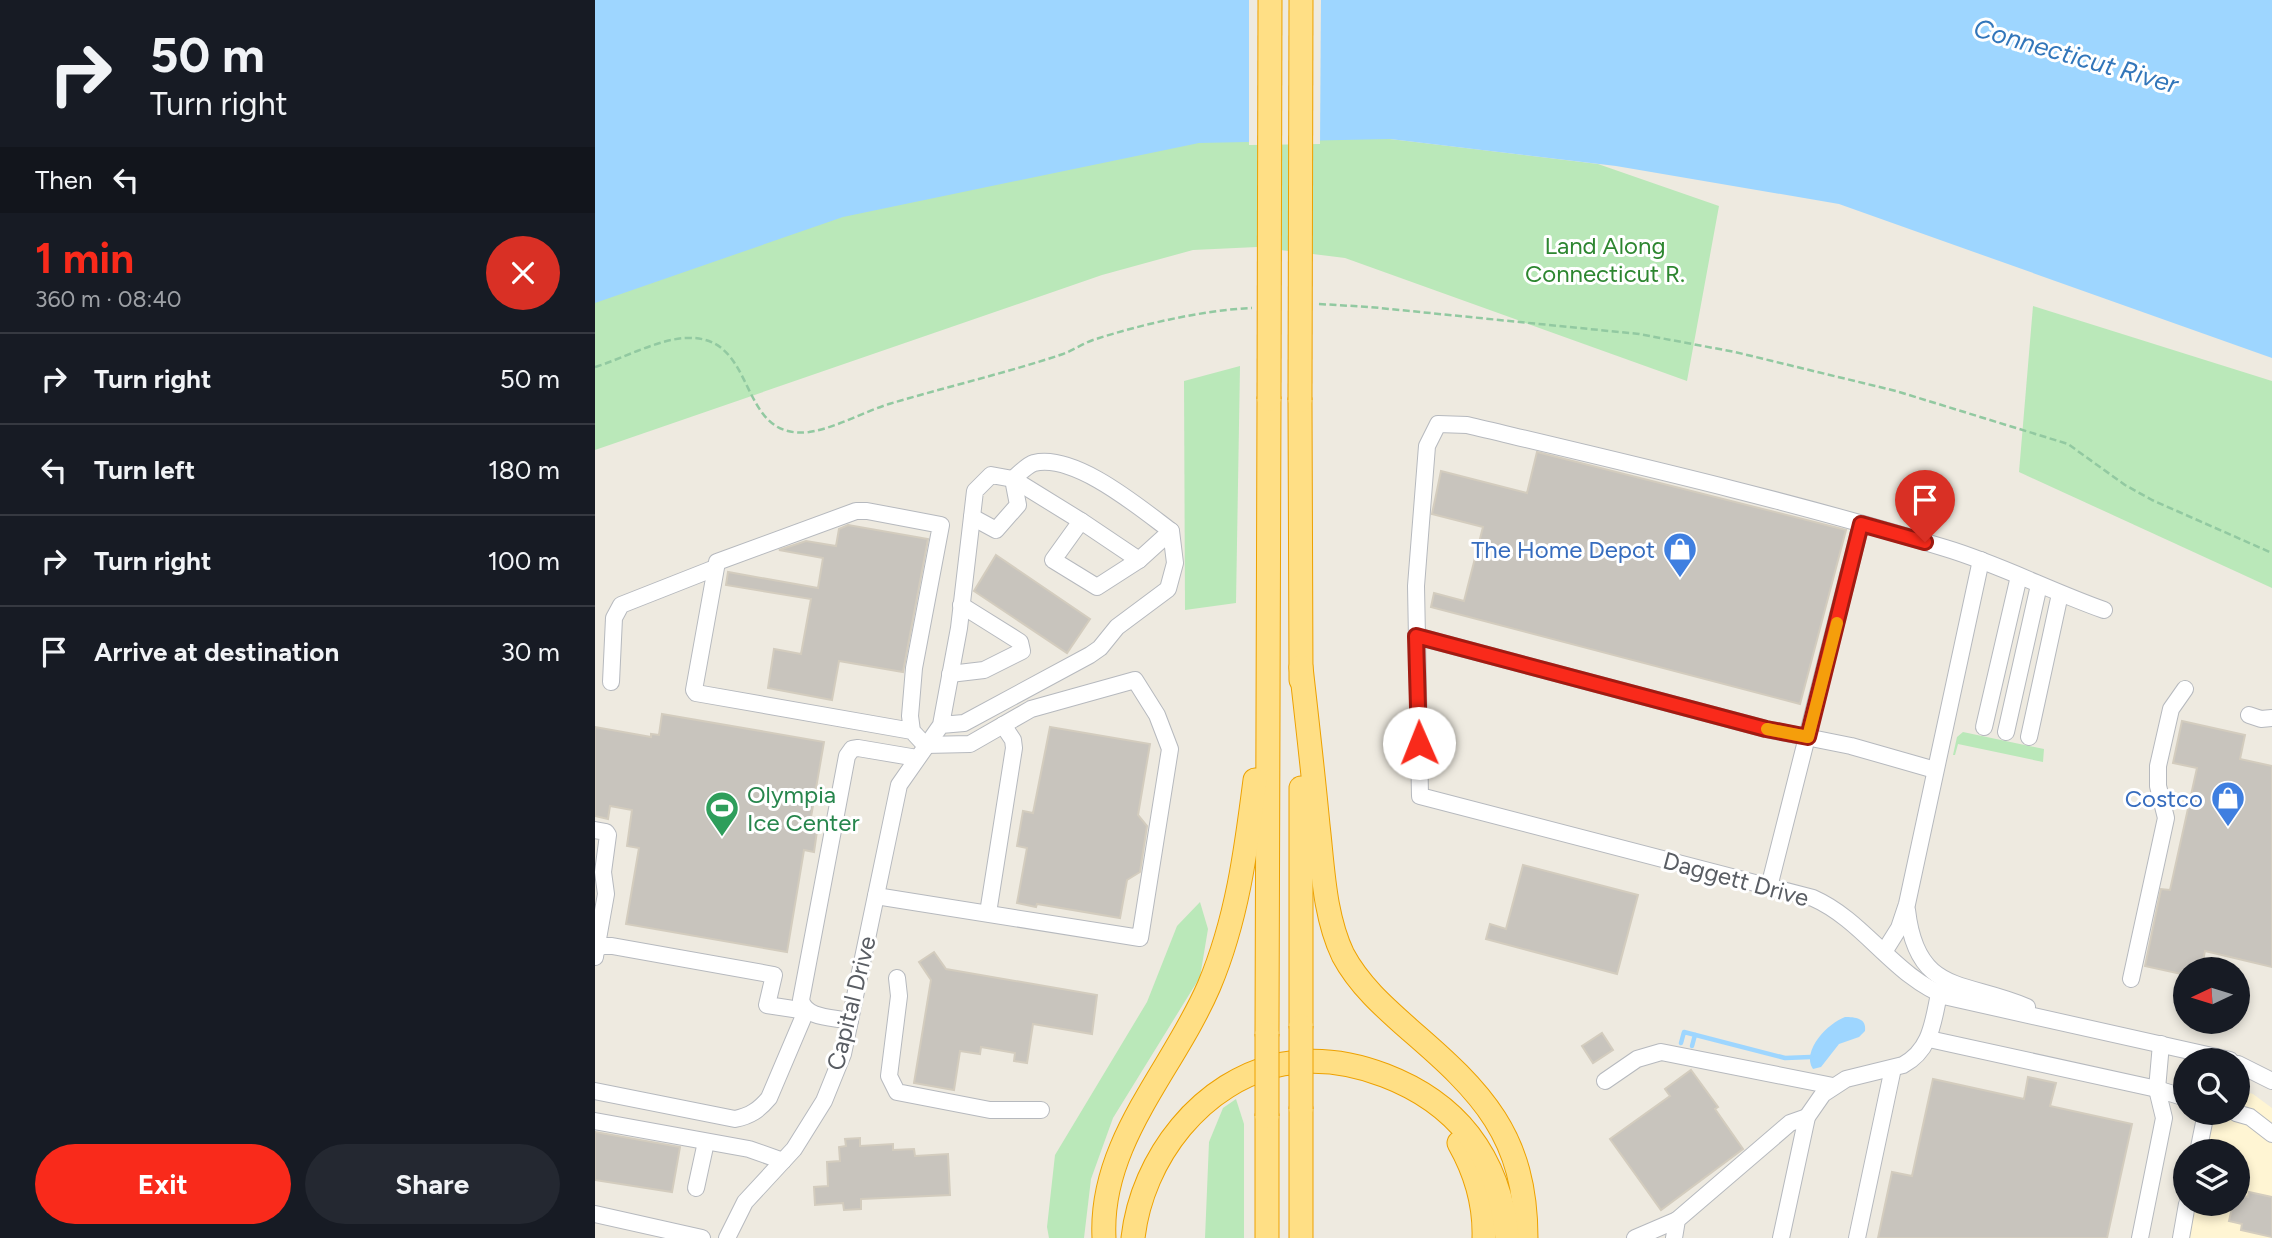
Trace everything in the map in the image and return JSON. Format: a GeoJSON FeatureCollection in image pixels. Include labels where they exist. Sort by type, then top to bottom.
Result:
{"type":"FeatureCollection","features":[{"type":"Feature","properties":{"kind":"highway"},"geometry":{"type":"LineString","coordinates":[[1266,1238],[1270,0]]}},
{"type":"Feature","properties":{"kind":"highway"},"geometry":{"type":"LineString","coordinates":[[1301,0],[1301,1238]]}},
{"type":"Feature","properties":{"kind":"highway"},"geometry":{"type":"LineString","coordinates":[[1301,667],[1327,896],[1339,945],[1352,970],[1370,993],[1464,1079],[1491,1111],[1515,1160],[1524,1202],[1526,1238]]}},
{"type":"Feature","properties":{"kind":"highway"},"geometry":{"type":"LineString","coordinates":[[1104,1238],[1105,1205],[1119,1151],[1198,1010],[1228,935],[1245,852],[1267,679]]}},
{"type":"Feature","properties":{"kind":"highway"},"geometry":{"type":"LineString","coordinates":[[1133,1238],[1138,1208],[1152,1172],[1169,1143],[1199,1109],[1234,1083],[1259,1071],[1284,1064],[1307,1062],[1341,1064],[1388,1077],[1439,1106],[1469,1135],[1483,1157],[1502,1204],[1507,1238]]}},
{"type":"Feature","properties":{"kind":"highway"},"geometry":{"type":"LineString","coordinates":[[1388,1077],[1433,1111],[1451,1130],[1475,1176],[1482,1201],[1484,1238]]}},
{"type":"Feature","properties":{"kind":"highway"},"geometry":{"type":"LineString","coordinates":[[1147,1238],[1150,1201],[1160,1166],[1175,1138],[1199,1109]]}},
{"type":"Feature","properties":{"kind":"street"},"geometry":{"type":"LineString","coordinates":[[1935,770],[1808,737],[1766,729],[1416,636],[1416,586],[1427,446],[1438,424],[1480,428],[1861,524],[1981,560],[2103,610]]}},
{"type":"Feature","properties":{"kind":"street"},"geometry":{"type":"LineString","coordinates":[[1013,479],[1032,463],[1053,462],[1101,480],[1171,531],[1175,563],[1168,589],[1117,628],[1100,648],[964,723],[941,724],[961,605],[975,491],[991,475],[1013,479],[1139,560]]}},
{"type":"Feature","properties":{"kind":"street"},"geometry":{"type":"LineString","coordinates":[[972,517],[996,530],[1018,505],[1013,479]]}},
{"type":"Feature","properties":{"kind":"street"},"geometry":{"type":"LineString","coordinates":[[912,731],[696,693],[694,690],[715,568],[719,561],[856,512],[867,511],[941,525],[914,668],[910,716],[912,731],[921,751]]}},
{"type":"Feature","properties":{"kind":"street"},"geometry":{"type":"LineString","coordinates":[[1081,521],[1053,560],[1097,587],[1139,560],[1171,531]]}},
{"type":"Feature","properties":{"kind":"street"},"geometry":{"type":"LineString","coordinates":[[1769,887],[1861,524]]}},
{"type":"Feature","properties":{"kind":"street"},"geometry":{"type":"LineString","coordinates":[[1884,953],[1899,928],[1907,904],[1981,560]]}},
{"type":"Feature","properties":{"kind":"street"},"geometry":{"type":"LineString","coordinates":[[611,682],[614,618],[621,605],[715,568]]}},
{"type":"Feature","properties":{"kind":"street"},"geometry":{"type":"LineString","coordinates":[[2011,733],[2044,587]]}},
{"type":"Feature","properties":{"kind":"street"},"geometry":{"type":"LineString","coordinates":[[2011,733],[2044,587]]}},
{"type":"Feature","properties":{"kind":"street"},"geometry":{"type":"LineString","coordinates":[[2011,733],[2044,587]]}},
{"type":"Feature","properties":{"kind":"street"},"geometry":{"type":"LineString","coordinates":[[950,674],[984,670],[1023,651],[1020,642],[961,605]]}},
{"type":"Feature","properties":{"kind":"street","name":"Daggett Drive"},"geometry":{"type":"LineString","coordinates":[[1416,636],[1420,796],[1814,898],[1830,906],[1921,984],[1939,994],[2178,1048]]}},
{"type":"Feature","properties":{"kind":"street"},"geometry":{"type":"LineString","coordinates":[[595,1091],[735,1119],[748,1116],[761,1108],[769,1098],[806,1011],[801,1000],[847,756],[852,749],[921,751],[970,744],[1031,709],[1135,680],[1157,715],[1170,749],[1140,938],[876,896]]}},
{"type":"Feature","properties":{"kind":"street"},"geometry":{"type":"LineString","coordinates":[[2131,979],[2166,823],[2166,812],[2158,786],[2158,766],[2171,709],[2185,689]]}},
{"type":"Feature","properties":{"kind":"street"},"geometry":{"type":"LineString","coordinates":[[2249,716],[2272,718]]}},
{"type":"Feature","properties":{"kind":"street","name":"Capital Drive"},"geometry":{"type":"LineString","coordinates":[[727,1238],[745,1202],[794,1149],[824,1101],[843,1054],[899,785],[941,724]]}},
{"type":"Feature","properties":{"kind":"street"},"geometry":{"type":"LineString","coordinates":[[988,914],[1014,748],[1013,740],[1003,725]]}},
{"type":"Feature","properties":{"kind":"street"},"geometry":{"type":"LineString","coordinates":[[595,830],[608,835],[599,871],[606,894],[596,953]]}},
{"type":"Feature","properties":{"kind":"street"},"geometry":{"type":"LineString","coordinates":[[1907,904],[1911,933],[1918,952],[1929,969],[1944,980],[2012,1000],[2085,1027]]}},
{"type":"Feature","properties":{"kind":"street"},"geometry":{"type":"LineString","coordinates":[[596,953],[602,946],[612,946],[774,975],[767,1005],[850,1021]]}},
{"type":"Feature","properties":{"kind":"street"},"geometry":{"type":"LineString","coordinates":[[897,978],[899,996],[889,1076],[898,1092],[990,1110],[1041,1110]]}},
{"type":"Feature","properties":{"kind":"street"},"geometry":{"type":"LineString","coordinates":[[1781,1238],[1807,1118],[1823,1094],[1833,1086],[1846,1079],[1893,1068],[1912,1060],[1929,1039],[1939,994]]}},
{"type":"Feature","properties":{"kind":"street"},"geometry":{"type":"LineString","coordinates":[[1929,1039],[2173,1094]]}},
{"type":"Feature","properties":{"kind":"street"},"geometry":{"type":"LineString","coordinates":[[2140,1238],[2164,1118],[2157,1089],[2161,1044]]}},
{"type":"Feature","properties":{"kind":"street"},"geometry":{"type":"LineString","coordinates":[[1605,1081],[1644,1056],[1661,1052],[1833,1086]]}},
{"type":"Feature","properties":{"kind":"street"},"geometry":{"type":"LineString","coordinates":[[1857,1238],[1893,1068]]}},
{"type":"Feature","properties":{"kind":"street"},"geometry":{"type":"LineString","coordinates":[[2250,1069],[2272,1081]]}},
{"type":"Feature","properties":{"kind":"street"},"geometry":{"type":"LineString","coordinates":[[2250,1117],[2272,1134]]}},
{"type":"Feature","properties":{"kind":"street"},"geometry":{"type":"LineString","coordinates":[[1635,1238],[1677,1220],[1790,1123],[1807,1118]]}},
{"type":"Feature","properties":{"kind":"street"},"geometry":{"type":"LineString","coordinates":[[595,1121],[748,1149],[783,1161]]}},
{"type":"Feature","properties":{"kind":"street"},"geometry":{"type":"LineString","coordinates":[[696,1188],[706,1142]]}},
{"type":"Feature","properties":{"kind":"street"},"geometry":{"type":"LineString","coordinates":[[595,1214],[702,1238]]}},
{"type":"Feature","properties":{"kind":"street"},"geometry":{"type":"LineString","coordinates":[[2181,1238],[2185,1216]]}},
{"type":"Feature","properties":{"kind":"street"},"geometry":{"type":"LineString","coordinates":[[1674,1238],[1677,1220]]}},
{"type":"Feature","properties":{"kind":"path"},"geometry":{"type":"LineString","coordinates":[[1319,304],[1639,334],[1735,352],[1884,387],[2068,444],[2125,485],[2152,500],[2272,553]]}},
{"type":"Feature","properties":{"kind":"path"},"geometry":{"type":"LineString","coordinates":[[595,367],[684,338],[714,343],[730,355],[742,372],[756,406],[766,420],[777,429],[793,433],[811,431],[881,406],[1065,354],[1095,339],[1194,315],[1257,307]]}},
{"type":"Feature","properties":{"kind":"shaded area"},"geometry":{"type":"Polygon","coordinates":[[[2250,1093],[2272,1108],[2272,1238],[2181,1238],[2186,1216],[2250,1216],[2250,1139],[2202,1139],[2205,1125],[2250,1125],[2250,1093]]]}},
{"type":"Feature","properties":{"kind":"green space","name":"Land Along Connecticut R."},"geometry":{"type":"Polygon","coordinates":[[[1036,135],[1390,139],[1598,164],[1719,206],[1687,381],[1345,258],[1257,247],[1193,250],[1102,275],[595,450],[595,299],[1036,135]]]}},
{"type":"Feature","properties":{"kind":"green space"},"geometry":{"type":"Polygon","coordinates":[[[2033,306],[2272,381],[2272,588],[2019,472],[2033,306]]]}},
{"type":"Feature","properties":{"kind":"green space"},"geometry":{"type":"Polygon","coordinates":[[[1240,366],[1236,603],[1185,610],[1184,381],[1240,366]]]}},
{"type":"Feature","properties":{"kind":"green space"},"geometry":{"type":"Polygon","coordinates":[[[1963,732],[2044,749],[2043,762],[1958,744],[1953,755],[1957,737],[1963,732]]]}},
{"type":"Feature","properties":{"kind":"green space"},"geometry":{"type":"Polygon","coordinates":[[[1200,902],[1208,929],[1200,977],[1113,1118],[1091,1179],[1084,1238],[1049,1238],[1047,1227],[1055,1155],[1147,1002],[1177,926],[1200,902]]]}},
{"type":"Feature","properties":{"kind":"green space"},"geometry":{"type":"Polygon","coordinates":[[[1236,1099],[1244,1124],[1244,1238],[1205,1238],[1209,1142],[1223,1108],[1236,1099]]]}},
{"type":"Feature","properties":{"kind":"water","name":"Connecticut River"},"geometry":{"type":"Polygon","coordinates":[[[595,0],[2272,0],[2272,358],[1839,204],[1616,166],[1390,139],[1199,143],[843,217],[595,303],[595,0]]]}},
{"type":"Feature","properties":{"kind":"water"},"geometry":{"type":"Polygon","coordinates":[[[1845,1017],[1862,1021],[1865,1031],[1859,1037],[1839,1044],[1821,1067],[1813,1069],[1810,1062],[1813,1046],[1824,1031],[1845,1017]]]}},
{"type":"Feature","properties":{"kind":"pier"},"geometry":{"type":"Polygon","coordinates":[[[1249,0],[1321,0],[1320,144],[1249,145],[1249,0]]]}},
{"type":"Feature","properties":{"kind":"building","name":"The Home Depot"},"geometry":{"type":"Polygon","coordinates":[[[1537,452],[1846,530],[1800,704],[1431,607],[1434,593],[1464,601],[1483,527],[1432,514],[1441,471],[1527,493],[1537,452]]]}},
{"type":"Feature","properties":{"kind":"building"},"geometry":{"type":"Polygon","coordinates":[[[848,525],[928,539],[903,672],[839,661],[832,700],[768,688],[774,649],[801,654],[811,599],[726,585],[728,572],[818,588],[823,558],[779,550],[806,541],[836,546],[839,529],[848,525]]]}},
{"type":"Feature","properties":{"kind":"building"},"geometry":{"type":"Polygon","coordinates":[[[996,555],[1090,619],[1067,653],[974,591],[996,555]]]}},
{"type":"Feature","properties":{"kind":"building","name":"Olympia Ice Center"},"geometry":{"type":"Polygon","coordinates":[[[662,714],[824,742],[810,823],[818,824],[814,852],[804,850],[787,952],[626,924],[639,848],[627,846],[632,810],[610,806],[608,819],[595,816],[595,727],[651,737],[651,734],[659,735],[662,714]]]}},
{"type":"Feature","properties":{"kind":"building","name":"Costco"},"geometry":{"type":"Polygon","coordinates":[[[2182,721],[2245,735],[2240,759],[2272,766],[2272,967],[2251,962],[2251,957],[2230,957],[2205,951],[2204,957],[2173,957],[2173,972],[2145,966],[2161,889],[2170,890],[2197,768],[2173,763],[2182,721]]]}},
{"type":"Feature","properties":{"kind":"building"},"geometry":{"type":"Polygon","coordinates":[[[1050,727],[1150,744],[1138,815],[1147,826],[1140,872],[1127,880],[1120,918],[1017,903],[1027,848],[1017,846],[1023,811],[1033,813],[1050,727]]]}},
{"type":"Feature","properties":{"kind":"building"},"geometry":{"type":"Polygon","coordinates":[[[1523,865],[1638,895],[1617,974],[1486,939],[1490,924],[1506,929],[1523,865]]]}},
{"type":"Feature","properties":{"kind":"building"},"geometry":{"type":"Polygon","coordinates":[[[934,952],[946,969],[1097,995],[1092,1034],[1033,1024],[1027,1063],[1014,1061],[1015,1053],[981,1047],[980,1054],[960,1051],[954,1090],[914,1083],[931,980],[919,962],[934,952]]]}},
{"type":"Feature","properties":{"kind":"building"},"geometry":{"type":"Polygon","coordinates":[[[1602,1033],[1613,1050],[1593,1063],[1582,1046],[1602,1033]]]}},
{"type":"Feature","properties":{"kind":"building"},"geometry":{"type":"Polygon","coordinates":[[[1691,1070],[1718,1107],[1715,1109],[1743,1149],[1661,1210],[1610,1139],[1670,1096],[1665,1089],[1691,1070]]]}},
{"type":"Feature","properties":{"kind":"building"},"geometry":{"type":"Polygon","coordinates":[[[2028,1077],[2056,1083],[2050,1106],[2132,1124],[2107,1238],[1878,1238],[1892,1172],[1912,1176],[1933,1079],[2024,1099],[2028,1077]]]}},
{"type":"Feature","properties":{"kind":"building"},"geometry":{"type":"Polygon","coordinates":[[[595,1132],[680,1147],[672,1192],[595,1180],[595,1132]]]}},
{"type":"Feature","properties":{"kind":"building"},"geometry":{"type":"Polygon","coordinates":[[[860,1138],[860,1146],[893,1144],[893,1150],[914,1149],[915,1156],[948,1154],[950,1195],[861,1199],[861,1209],[844,1210],[843,1203],[815,1205],[814,1187],[828,1186],[827,1162],[840,1161],[839,1147],[846,1146],[845,1139],[860,1138]]]}},
{"type":"Feature","properties":{"kind":"building"},"geometry":{"type":"Polygon","coordinates":[[[2250,1192],[2272,1197],[2272,1237],[2241,1230],[2242,1224],[2229,1221],[2230,1216],[2250,1216],[2250,1192]]]}},
{"type":"Feature","properties":{"kind":"waterway"},"geometry":{"type":"LineString","coordinates":[[1681,1043],[1684,1032],[1785,1058],[1811,1057]]}},
{"type":"Feature","properties":{"kind":"waterway"},"geometry":{"type":"LineString","coordinates":[[1692,1046],[1695,1035]]}},
{"type":"Feature","properties":{"kind":"slow traffic"},"geometry":{"type":"LineString","coordinates":[[1767,729],[1808,737],[1837,623]]}},
{"type":"Feature","properties":{"kind":"place","name":"The Home Depot"},"geometry":{"type":"Point","coordinates":[1680,579]}},
{"type":"Feature","properties":{"kind":"place","name":"Costco"},"geometry":{"type":"Point","coordinates":[2228,828]}},
{"type":"Feature","properties":{"kind":"place","name":"Olympia Ice Center"},"geometry":{"type":"Point","coordinates":[722,838]}},
{"type":"Feature","properties":{"kind":"route"},"geometry":{"type":"LineString","coordinates":[[1419,743],[1416,636],[1766,729],[1808,737],[1861,524],[1925,542]]}}]}
